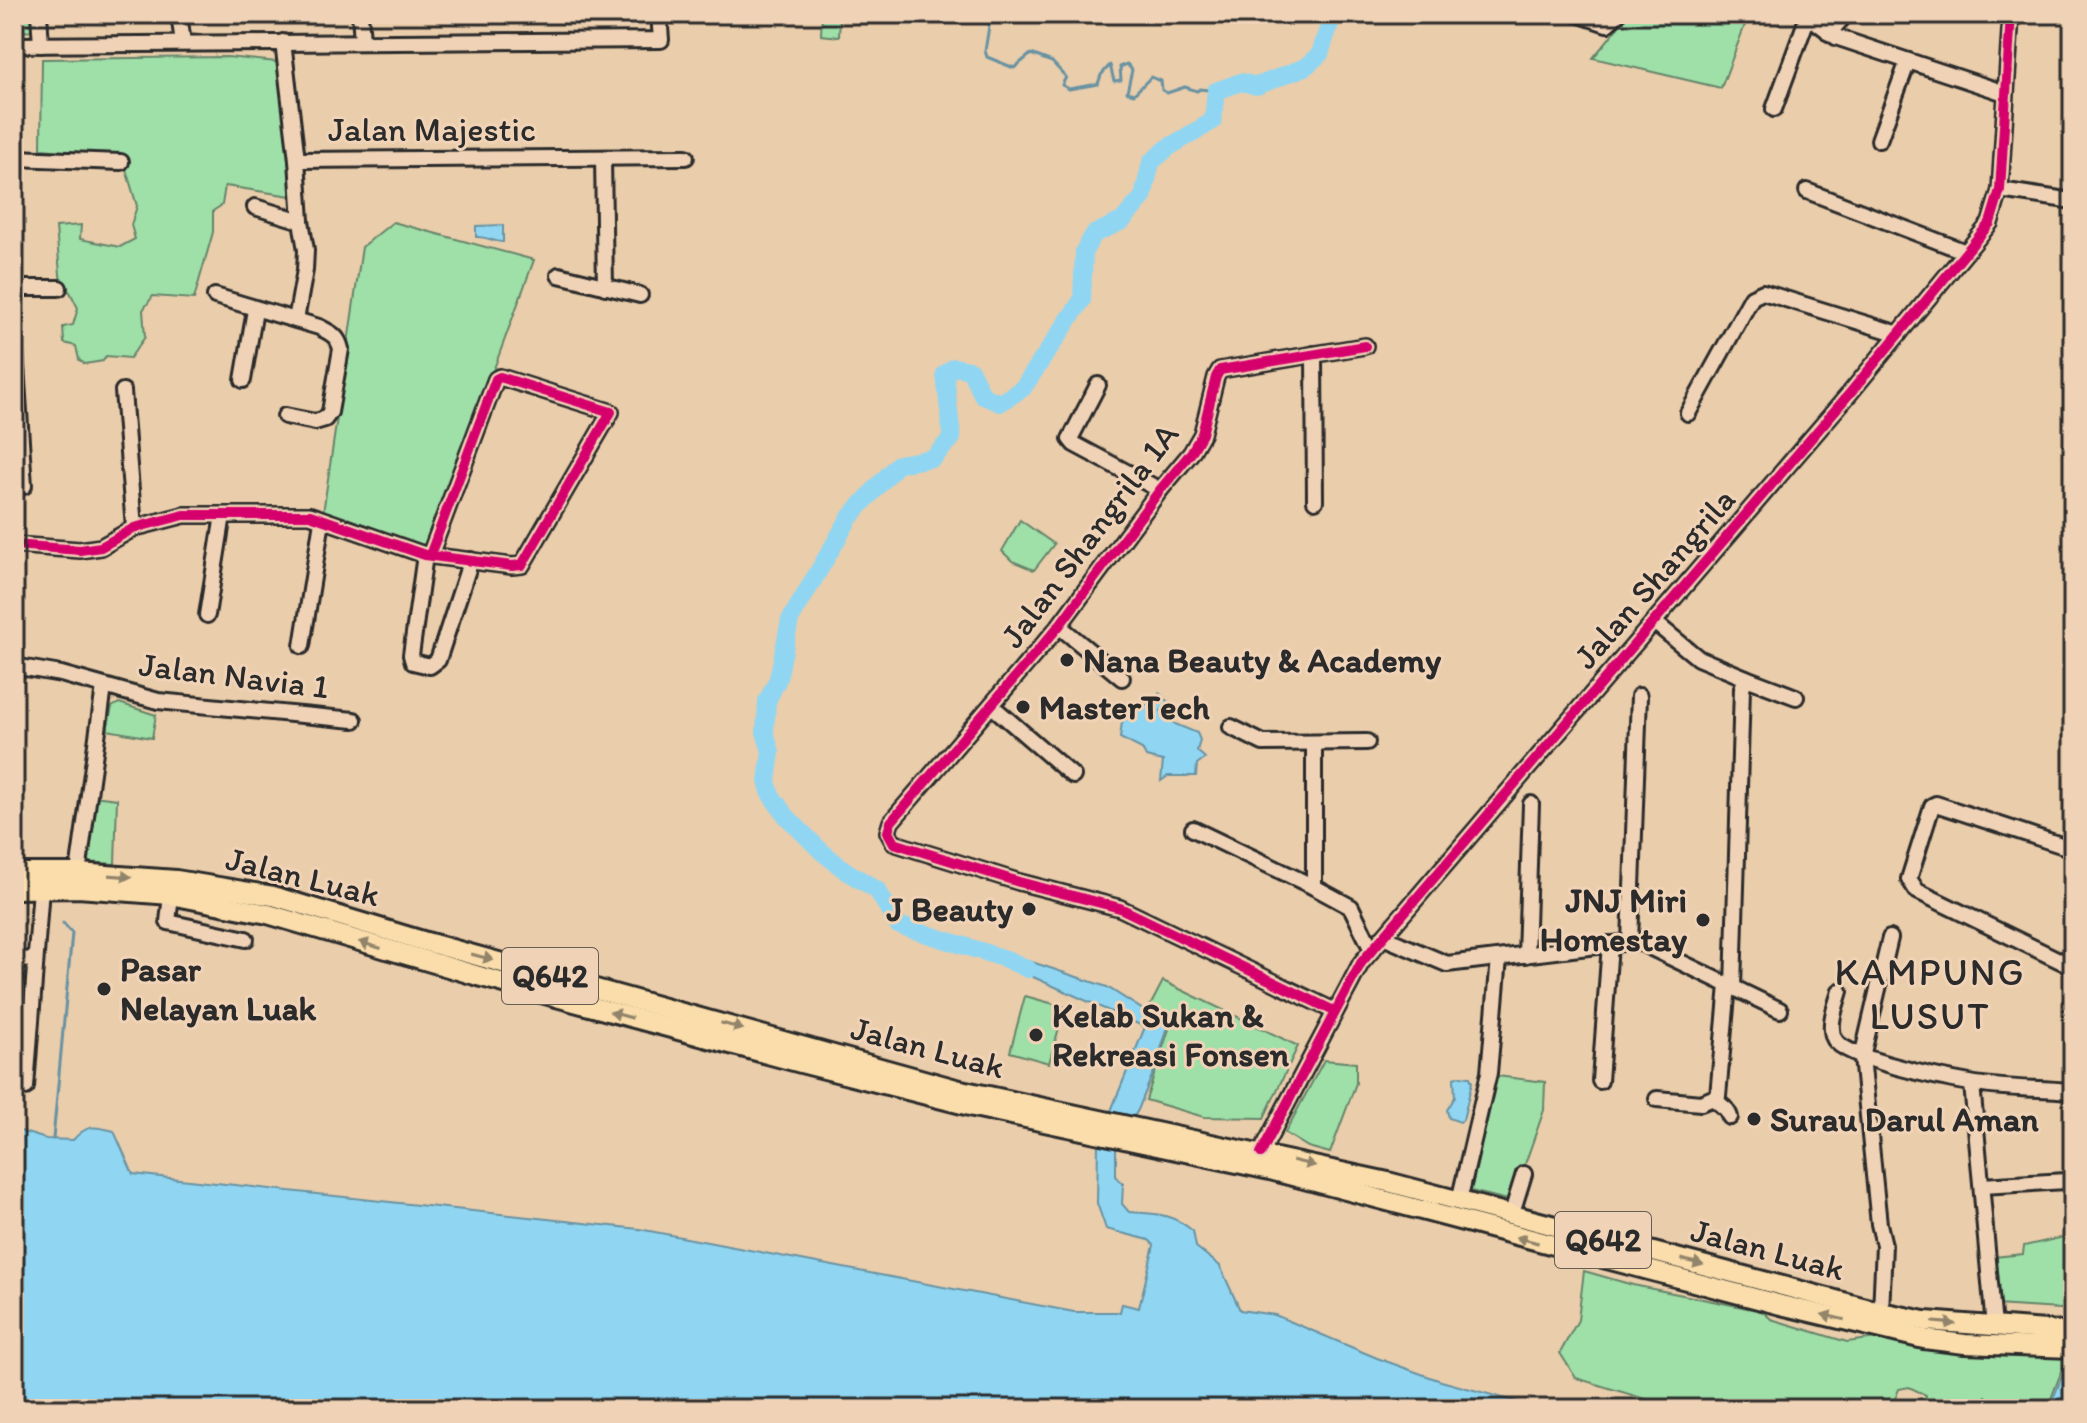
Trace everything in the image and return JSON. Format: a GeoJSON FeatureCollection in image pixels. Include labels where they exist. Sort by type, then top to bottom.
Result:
{"type":"FeatureCollection","features":[{"type":"Feature","properties":{"kind":"main road","name":"Jalan Luak"},"geometry":{"type":"LineString","coordinates":[[14,873],[78,873],[176,880],[273,896],[423,941],[1078,1123]]}},
{"type":"Feature","properties":{"kind":"main road","name":"Jalan Luak"},"geometry":{"type":"LineString","coordinates":[[14,889],[171,895],[268,914],[482,977],[930,1096],[1144,1137],[1540,1243],[1924,1339],[2048,1347],[2070,1337]]}},
{"type":"Feature","properties":{"kind":"main road"},"geometry":{"type":"LineString","coordinates":[[344,916],[397,937],[403,944],[401,954]]}},
{"type":"Feature","properties":{"kind":"main road"},"geometry":{"type":"LineString","coordinates":[[423,941],[421,947],[424,952],[482,977]]}},
{"type":"Feature","properties":{"kind":"main road","name":"Jalan Luak"},"geometry":{"type":"LineString","coordinates":[[1144,1137],[1261,1153],[1388,1182],[1881,1312],[1925,1321],[2070,1337]]}},
{"type":"Feature","properties":{"kind":"street"},"geometry":{"type":"LineString","coordinates":[[39,14],[41,45]]}},
{"type":"Feature","properties":{"kind":"street"},"geometry":{"type":"LineString","coordinates":[[179,14],[183,43]]}},
{"type":"Feature","properties":{"kind":"street"},"geometry":{"type":"LineString","coordinates":[[360,14],[362,41]]}},
{"type":"Feature","properties":{"kind":"street"},"geometry":{"type":"LineString","coordinates":[[14,45],[661,40],[659,14]]}},
{"type":"Feature","properties":{"kind":"street"},"geometry":{"type":"LineString","coordinates":[[1577,14],[1613,19]]}},
{"type":"Feature","properties":{"kind":"street"},"geometry":{"type":"LineString","coordinates":[[1829,33],[1846,14]]}},
{"type":"Feature","properties":{"kind":"street","name":"Jalan Shangrila"},"geometry":{"type":"LineString","coordinates":[[1261,1153],[1334,1011],[1372,950],[1899,334],[1990,223],[2000,190],[2011,14]]}},
{"type":"Feature","properties":{"kind":"street"},"geometry":{"type":"LineString","coordinates":[[1774,109],[1807,15],[1829,33],[2005,93]]}},
{"type":"Feature","properties":{"kind":"street","name":"Jalan Majestic"},"geometry":{"type":"LineString","coordinates":[[283,42],[297,160],[686,157]]}},
{"type":"Feature","properties":{"kind":"street"},"geometry":{"type":"LineString","coordinates":[[1879,140],[1908,61]]}},
{"type":"Feature","properties":{"kind":"street"},"geometry":{"type":"LineString","coordinates":[[14,158],[121,162]]}},
{"type":"Feature","properties":{"kind":"street"},"geometry":{"type":"LineString","coordinates":[[603,158],[605,287]]}},
{"type":"Feature","properties":{"kind":"street"},"geometry":{"type":"LineString","coordinates":[[296,320],[306,250],[297,160]]}},
{"type":"Feature","properties":{"kind":"street"},"geometry":{"type":"LineString","coordinates":[[2000,190],[2073,201]]}},
{"type":"Feature","properties":{"kind":"street"},"geometry":{"type":"LineString","coordinates":[[1807,191],[1966,252]]}},
{"type":"Feature","properties":{"kind":"street"},"geometry":{"type":"LineString","coordinates":[[255,207],[301,221]]}},
{"type":"Feature","properties":{"kind":"street"},"geometry":{"type":"LineString","coordinates":[[559,275],[640,295]]}},
{"type":"Feature","properties":{"kind":"street"},"geometry":{"type":"LineString","coordinates":[[14,288],[59,288]]}},
{"type":"Feature","properties":{"kind":"street"},"geometry":{"type":"LineString","coordinates":[[1688,413],[1757,292],[1899,334]]}},
{"type":"Feature","properties":{"kind":"street"},"geometry":{"type":"LineString","coordinates":[[215,296],[296,320],[334,334],[339,341],[341,349],[330,412],[325,419],[315,422],[285,416]]}},
{"type":"Feature","properties":{"kind":"street"},"geometry":{"type":"LineString","coordinates":[[243,380],[255,310]]}},
{"type":"Feature","properties":{"kind":"street"},"geometry":{"type":"LineString","coordinates":[[14,336],[24,486]]}},
{"type":"Feature","properties":{"kind":"street","name":"Jalan Shangrila 1A"},"geometry":{"type":"LineString","coordinates":[[1334,1011],[1120,908],[1019,882],[894,843],[889,837],[891,822],[1059,626],[1191,453],[1202,434],[1220,370],[1365,346]]}},
{"type":"Feature","properties":{"kind":"street"},"geometry":{"type":"LineString","coordinates":[[1314,354],[1315,501]]}},
{"type":"Feature","properties":{"kind":"street"},"geometry":{"type":"LineString","coordinates":[[14,545],[80,550],[101,547],[134,528],[184,515],[310,515],[428,555],[522,565],[611,412],[500,377],[496,379],[428,555],[411,655],[413,662],[430,666],[438,660],[471,560]]}},
{"type":"Feature","properties":{"kind":"street"},"geometry":{"type":"LineString","coordinates":[[1098,385],[1070,439],[1160,490]]}},
{"type":"Feature","properties":{"kind":"street"},"geometry":{"type":"LineString","coordinates":[[123,391],[134,528]]}},
{"type":"Feature","properties":{"kind":"street"},"geometry":{"type":"LineString","coordinates":[[207,615],[223,515]]}},
{"type":"Feature","properties":{"kind":"street"},"geometry":{"type":"LineString","coordinates":[[302,646],[322,521]]}},
{"type":"Feature","properties":{"kind":"street"},"geometry":{"type":"LineString","coordinates":[[1654,622],[1698,658],[1796,697]]}},
{"type":"Feature","properties":{"kind":"street"},"geometry":{"type":"LineString","coordinates":[[1059,626],[1122,678]]}},
{"type":"Feature","properties":{"kind":"street","name":"Jalan Navia 1"},"geometry":{"type":"LineString","coordinates":[[14,666],[61,674],[158,701],[354,720]]}},
{"type":"Feature","properties":{"kind":"street"},"geometry":{"type":"LineString","coordinates":[[1657,1099],[1701,1103],[1714,1099],[1719,1089],[1731,986],[1742,688],[1746,678]]}},
{"type":"Feature","properties":{"kind":"street"},"geometry":{"type":"LineString","coordinates":[[78,873],[104,687]]}},
{"type":"Feature","properties":{"kind":"street"},"geometry":{"type":"LineString","coordinates":[[1630,942],[1639,696]]}},
{"type":"Feature","properties":{"kind":"street"},"geometry":{"type":"LineString","coordinates":[[992,706],[1073,776]]}},
{"type":"Feature","properties":{"kind":"street"},"geometry":{"type":"LineString","coordinates":[[1231,727],[1263,743],[1367,742]]}},
{"type":"Feature","properties":{"kind":"street"},"geometry":{"type":"LineString","coordinates":[[1314,743],[1314,887]]}},
{"type":"Feature","properties":{"kind":"street"},"geometry":{"type":"LineString","coordinates":[[1526,955],[1531,804]]}},
{"type":"Feature","properties":{"kind":"street"},"geometry":{"type":"LineString","coordinates":[[2073,849],[1936,804],[1932,806],[1909,879],[1917,891],[2073,967]]}},
{"type":"Feature","properties":{"kind":"street"},"geometry":{"type":"LineString","coordinates":[[1193,829],[1351,907],[1372,950]]}},
{"type":"Feature","properties":{"kind":"street"},"geometry":{"type":"LineString","coordinates":[[26,1087],[41,888]]}},
{"type":"Feature","properties":{"kind":"street"},"geometry":{"type":"LineString","coordinates":[[171,895],[168,922],[246,939]]}},
{"type":"Feature","properties":{"kind":"street"},"geometry":{"type":"LineString","coordinates":[[1383,937],[1447,964],[1641,943],[1780,1010]]}},
{"type":"Feature","properties":{"kind":"street"},"geometry":{"type":"LineString","coordinates":[[1881,1312],[1884,1245],[1879,1224],[1862,1057],[1890,938]]}},
{"type":"Feature","properties":{"kind":"street"},"geometry":{"type":"LineString","coordinates":[[1600,1081],[1610,944]]}},
{"type":"Feature","properties":{"kind":"street"},"geometry":{"type":"LineString","coordinates":[[1459,1201],[1489,1073],[1499,958]]}},
{"type":"Feature","properties":{"kind":"street"},"geometry":{"type":"LineString","coordinates":[[14,959],[34,960]]}},
{"type":"Feature","properties":{"kind":"street"},"geometry":{"type":"LineString","coordinates":[[1840,991],[1832,1020],[1834,1038],[1838,1044],[1862,1057],[1972,1084],[2070,1091]]}},
{"type":"Feature","properties":{"kind":"street"},"geometry":{"type":"LineString","coordinates":[[1972,1084],[1994,1327]]}},
{"type":"Feature","properties":{"kind":"street"},"geometry":{"type":"LineString","coordinates":[[1714,1099],[1727,1110],[1730,1117]]}},
{"type":"Feature","properties":{"kind":"street"},"geometry":{"type":"LineString","coordinates":[[1511,1216],[1524,1174]]}},
{"type":"Feature","properties":{"kind":"street"},"geometry":{"type":"LineString","coordinates":[[1982,1186],[2066,1181]]}},
{"type":"Feature","properties":{"kind":"green space"},"geometry":{"type":"Polygon","coordinates":[[[14,14],[33,14],[34,31],[14,32],[14,14]]]}},
{"type":"Feature","properties":{"kind":"green space"},"geometry":{"type":"Polygon","coordinates":[[[822,14],[840,14],[839,37],[821,35],[822,14]]]}},
{"type":"Feature","properties":{"kind":"green space"},"geometry":{"type":"Polygon","coordinates":[[[1629,14],[1749,14],[1721,88],[1593,58],[1629,14]]]}},
{"type":"Feature","properties":{"kind":"green space"},"geometry":{"type":"Polygon","coordinates":[[[227,57],[277,62],[282,76],[293,175],[291,196],[225,186],[222,205],[213,211],[213,232],[194,299],[153,296],[143,310],[145,337],[130,358],[106,356],[103,361],[85,364],[79,360],[76,346],[64,343],[63,327],[73,325],[78,308],[70,292],[61,286],[56,227],[81,225],[80,239],[120,247],[135,239],[131,225],[137,206],[122,156],[41,149],[42,59],[227,57]]]}},
{"type":"Feature","properties":{"kind":"green space"},"geometry":{"type":"Polygon","coordinates":[[[393,222],[534,260],[433,534],[422,547],[323,513],[362,247],[393,222]]]}},
{"type":"Feature","properties":{"kind":"green space"},"geometry":{"type":"Polygon","coordinates":[[[1020,520],[1054,544],[1034,570],[1012,561],[1002,551],[1020,520]]]}},
{"type":"Feature","properties":{"kind":"green space"},"geometry":{"type":"Polygon","coordinates":[[[119,703],[156,715],[152,738],[107,730],[112,707],[119,703]]]}},
{"type":"Feature","properties":{"kind":"green space"},"geometry":{"type":"Polygon","coordinates":[[[93,796],[117,799],[115,864],[85,862],[93,796]]]}},
{"type":"Feature","properties":{"kind":"green space"},"geometry":{"type":"Polygon","coordinates":[[[1163,981],[1298,1046],[1264,1118],[1204,1117],[1146,1100],[1170,1026],[1148,1010],[1163,981]]]}},
{"type":"Feature","properties":{"kind":"green space"},"geometry":{"type":"Polygon","coordinates":[[[1025,996],[1065,1007],[1049,1063],[1010,1052],[1025,996]]]}},
{"type":"Feature","properties":{"kind":"green space"},"geometry":{"type":"Polygon","coordinates":[[[1324,1060],[1356,1063],[1356,1083],[1330,1153],[1308,1147],[1285,1133],[1324,1060]]]}},
{"type":"Feature","properties":{"kind":"green space"},"geometry":{"type":"Polygon","coordinates":[[[1497,1076],[1545,1082],[1544,1110],[1512,1201],[1471,1191],[1497,1076]]]}},
{"type":"Feature","properties":{"kind":"green space"},"geometry":{"type":"Polygon","coordinates":[[[2073,1235],[2073,1306],[2060,1309],[1996,1305],[1994,1257],[2023,1254],[2024,1246],[2073,1235]]]}},
{"type":"Feature","properties":{"kind":"green space"},"geometry":{"type":"Polygon","coordinates":[[[1584,1271],[1633,1285],[1762,1311],[1771,1319],[1847,1342],[1884,1337],[1944,1352],[2067,1357],[2047,1409],[2011,1409],[2010,1402],[1997,1400],[1992,1404],[1986,1396],[1975,1409],[1922,1409],[1926,1395],[1909,1387],[1899,1389],[1895,1399],[1857,1409],[1678,1409],[1576,1378],[1560,1353],[1578,1320],[1584,1271]]]}},
{"type":"Feature","properties":{"kind":"water"},"geometry":{"type":"Polygon","coordinates":[[[503,225],[503,242],[476,237],[476,226],[503,225]]]}},
{"type":"Feature","properties":{"kind":"water"},"geometry":{"type":"Polygon","coordinates":[[[1159,693],[1168,702],[1161,711],[1175,724],[1197,733],[1200,740],[1197,751],[1205,758],[1197,764],[1196,776],[1168,776],[1161,781],[1163,761],[1146,757],[1142,749],[1120,738],[1122,722],[1141,705],[1155,703],[1159,693]]]}},
{"type":"Feature","properties":{"kind":"water"},"geometry":{"type":"Polygon","coordinates":[[[1006,959],[1023,959],[1107,987],[1168,1026],[1138,1110],[1116,1146],[1116,1176],[1123,1184],[1122,1204],[1129,1212],[1170,1218],[1193,1231],[1196,1247],[1220,1266],[1240,1310],[1275,1315],[1441,1381],[1543,1409],[14,1409],[14,1129],[46,1139],[73,1140],[92,1128],[114,1131],[133,1174],[639,1229],[1074,1312],[1120,1312],[1122,1304],[1139,1308],[1154,1245],[1149,1240],[1106,1229],[1097,1203],[1098,1143],[1145,1027],[1031,976],[1006,959]]]}},
{"type":"Feature","properties":{"kind":"water"},"geometry":{"type":"Polygon","coordinates":[[[1470,1077],[1472,1082],[1460,1122],[1449,1118],[1447,1110],[1455,1097],[1454,1078],[1470,1077]]]}},
{"type":"Feature","properties":{"kind":"water"},"geometry":{"type":"Polygon","coordinates":[[[2073,1349],[2073,1409],[2049,1409],[2073,1349]]]}},
{"type":"Feature","properties":{"kind":"waterway"},"geometry":{"type":"LineString","coordinates":[[991,14],[985,51],[987,57],[1014,68],[1031,54],[1052,62],[1066,77],[1062,85],[1069,89],[1098,84],[1110,65],[1114,81],[1121,80],[1120,67],[1127,64],[1132,70],[1127,92],[1134,94],[1151,77],[1161,81],[1162,90],[1167,93],[1185,87],[1197,91],[1216,91]]}},
{"type":"Feature","properties":{"kind":"waterway"},"geometry":{"type":"LineString","coordinates":[[1028,969],[1006,959],[898,925],[877,890],[821,851],[787,817],[771,795],[767,781],[771,752],[765,732],[767,701],[778,679],[790,620],[850,517],[898,464],[933,458],[952,438],[945,374],[954,367],[970,370],[983,396],[1000,403],[1023,388],[1082,300],[1084,251],[1094,234],[1122,221],[1143,197],[1151,162],[1169,147],[1213,121],[1216,91],[1241,82],[1257,86],[1305,67],[1320,54],[1333,14]]}},
{"type":"Feature","properties":{"kind":"waterway"},"geometry":{"type":"LineString","coordinates":[[53,1139],[72,933],[63,923]]}},
{"type":"Feature","properties":{"kind":"cycle path"},"geometry":{"type":"LineString","coordinates":[[1261,1153],[1361,963],[1850,393],[1990,223],[2000,190],[2011,14]]}},
{"type":"Feature","properties":{"kind":"cycle path"},"geometry":{"type":"LineString","coordinates":[[1334,1011],[1120,908],[1019,882],[894,843],[888,832],[891,822],[1059,626],[1191,453],[1202,434],[1220,370],[1365,346]]}},
{"type":"Feature","properties":{"kind":"cycle path"},"geometry":{"type":"LineString","coordinates":[[14,545],[80,550],[101,547],[134,528],[184,515],[310,515],[425,555],[522,565],[611,412],[500,377],[496,379],[430,555]]}},
{"type":"Feature","properties":{"kind":"place","name":"Nana Beauty & Academy"},"geometry":{"type":"Point","coordinates":[1067,660]}},
{"type":"Feature","properties":{"kind":"place","name":"MasterTech"},"geometry":{"type":"Point","coordinates":[1023,707]}},
{"type":"Feature","properties":{"kind":"place","name":"J Beauty"},"geometry":{"type":"Point","coordinates":[1029,909]}},
{"type":"Feature","properties":{"kind":"place","name":"JNJ Miri Homestay"},"geometry":{"type":"Point","coordinates":[1703,920]}},
{"type":"Feature","properties":{"kind":"place","name":"Pasar Nelayan Luak"},"geometry":{"type":"Point","coordinates":[104,989]}},
{"type":"Feature","properties":{"kind":"place","name":"Kelab Sukan & Rekreasi Fonsen"},"geometry":{"type":"Point","coordinates":[1036,1035]}},
{"type":"Feature","properties":{"kind":"place","name":"Surau Darul Aman"},"geometry":{"type":"Point","coordinates":[1754,1119]}},
{"type":"Feature","properties":{"kind":"district","name":"KAMPUNG LUSUT"},"geometry":{"type":"Point","coordinates":[1930,994]}}]}
